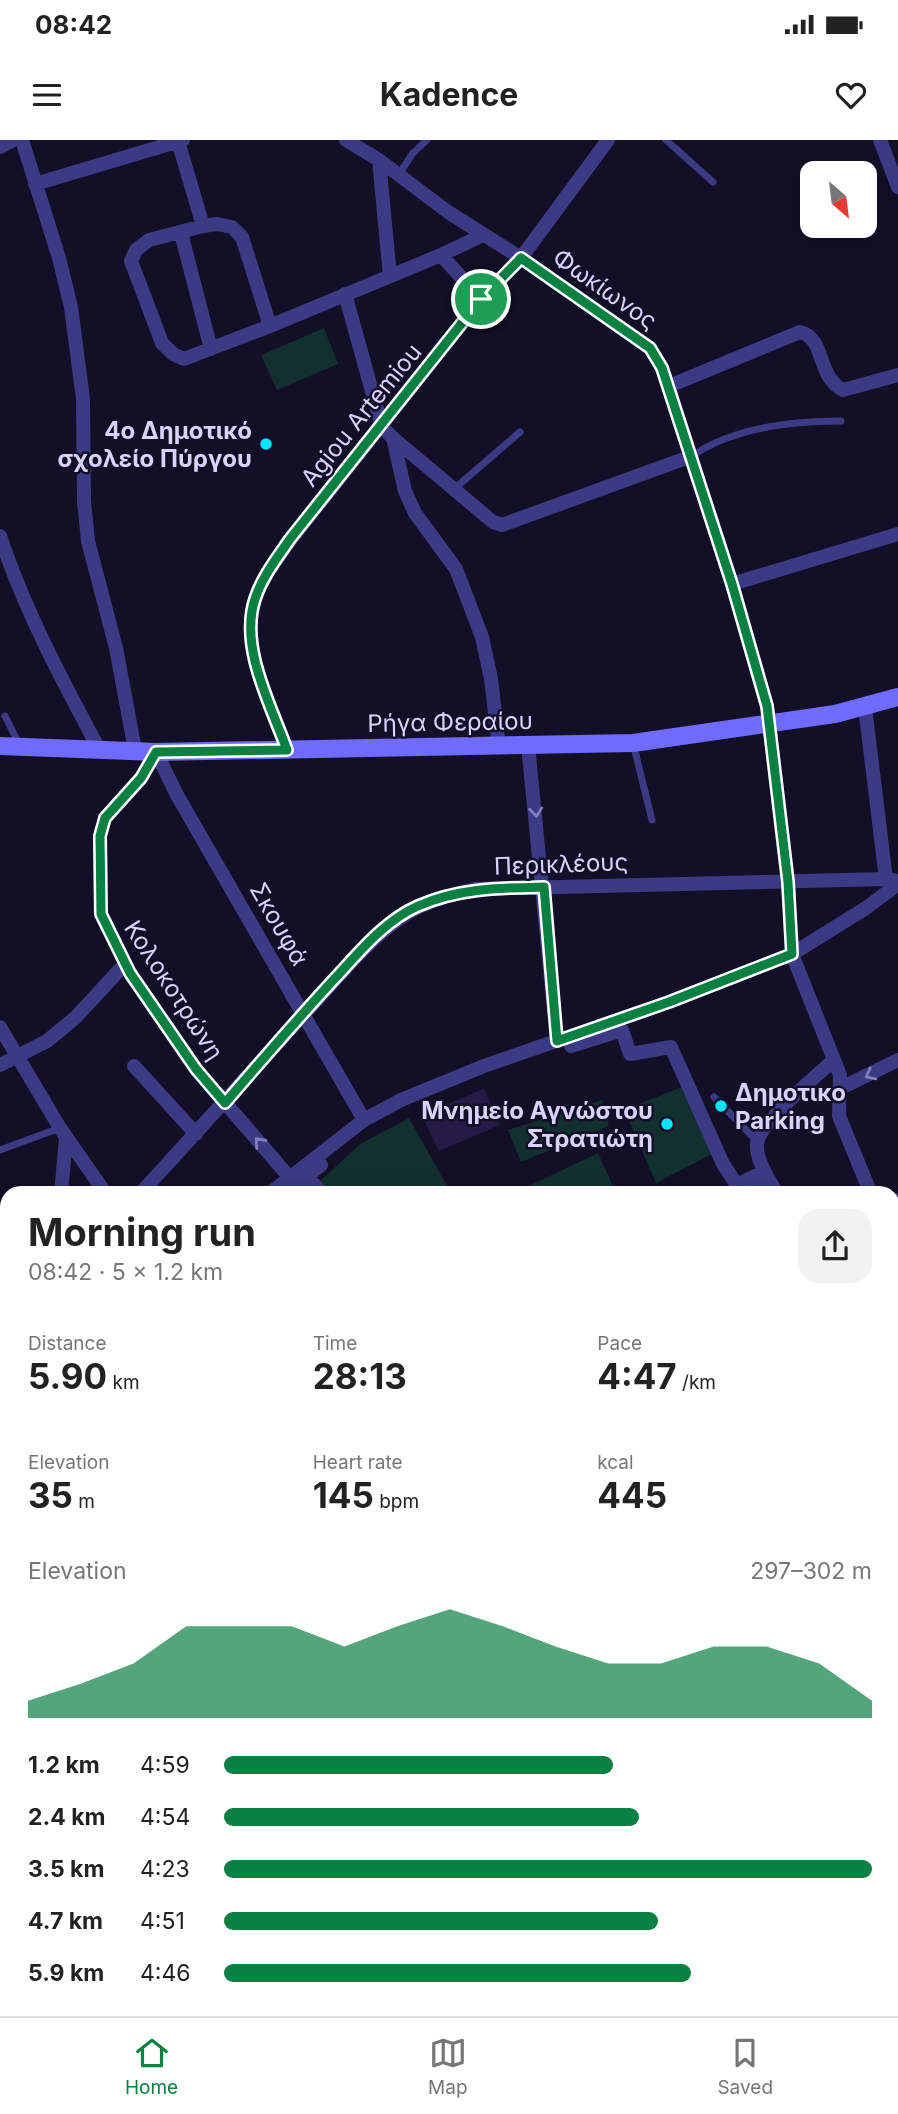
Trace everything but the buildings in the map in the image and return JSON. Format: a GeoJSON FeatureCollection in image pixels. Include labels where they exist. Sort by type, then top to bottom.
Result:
{"type":"FeatureCollection","features":[{"type":"Feature","properties":{"kind":"street"},"geometry":{"type":"LineString","coordinates":[[0,148],[13,140]]}},
{"type":"Feature","properties":{"kind":"street"},"geometry":{"type":"LineString","coordinates":[[22,140],[59,258],[71,307],[83,399],[84,501],[88,541],[116,648],[135,751]]}},
{"type":"Feature","properties":{"kind":"street","name":"Φωκίωνος"},"geometry":{"type":"LineString","coordinates":[[346,140],[379,160],[483,235],[521,258],[650,348],[662,368],[732,584],[767,706],[788,882],[792,954],[840,1075],[839,1116],[868,1186]]}},
{"type":"Feature","properties":{"kind":"street","name":"Agiou Artemiou"},"geometry":{"type":"LineString","coordinates":[[287,750],[250,642],[254,600],[265,577],[290,539],[382,427],[481,299],[521,258],[608,140]]}},
{"type":"Feature","properties":{"kind":"street"},"geometry":{"type":"LineString","coordinates":[[880,140],[895,173],[898,187]]}},
{"type":"Feature","properties":{"kind":"street"},"geometry":{"type":"LineString","coordinates":[[35,184],[181,141],[203,226]]}},
{"type":"Feature","properties":{"kind":"street"},"geometry":{"type":"LineString","coordinates":[[379,160],[390,276]]}},
{"type":"Feature","properties":{"kind":"street"},"geometry":{"type":"LineString","coordinates":[[270,326],[242,237],[232,227],[217,224],[203,226],[149,240],[136,250],[131,261],[162,343],[173,354],[184,359],[270,326],[483,235]]}},
{"type":"Feature","properties":{"kind":"street"},"geometry":{"type":"LineString","coordinates":[[181,233],[211,349]]}},
{"type":"Feature","properties":{"kind":"street"},"geometry":{"type":"LineString","coordinates":[[441,255],[481,299]]}},
{"type":"Feature","properties":{"kind":"street"},"geometry":{"type":"LineString","coordinates":[[345,294],[382,427],[493,522],[502,525],[692,456]]}},
{"type":"Feature","properties":{"kind":"street"},"geometry":{"type":"LineString","coordinates":[[669,386],[800,332],[816,342],[827,375],[835,386],[843,390],[898,375]]}},
{"type":"Feature","properties":{"kind":"street"},"geometry":{"type":"LineString","coordinates":[[393,438],[405,491],[415,513],[456,569],[482,637],[491,678],[499,747]]}},
{"type":"Feature","properties":{"kind":"street"},"geometry":{"type":"LineString","coordinates":[[732,584],[898,534]]}},
{"type":"Feature","properties":{"kind":"street"},"geometry":{"type":"LineString","coordinates":[[0,536],[15,581],[53,663],[99,749]]}},
{"type":"Feature","properties":{"kind":"street","name":"Ρήγα Φεραίου"},"geometry":{"type":"LineString","coordinates":[[0,746],[156,752],[632,743],[770,724],[865,707],[898,698]]}},
{"type":"Feature","properties":{"kind":"street"},"geometry":{"type":"LineString","coordinates":[[280,1186],[363,1120],[401,1100],[792,954],[866,908],[894,881],[865,707]]}},
{"type":"Feature","properties":{"kind":"street"},"geometry":{"type":"LineString","coordinates":[[528,745],[557,1041]]}},
{"type":"Feature","properties":{"kind":"street","name":"Κολοκοτρώνη"},"geometry":{"type":"LineString","coordinates":[[156,752],[141,778],[105,818],[100,836],[101,914],[125,964],[178,1043],[225,1103],[298,1186]]}},
{"type":"Feature","properties":{"kind":"street","name":"Σκουφά"},"geometry":{"type":"LineString","coordinates":[[156,752],[177,794],[304,1012],[363,1120]]}},
{"type":"Feature","properties":{"kind":"street","name":"Περικλέους"},"geometry":{"type":"LineString","coordinates":[[147,1186],[225,1103],[304,1012],[383,929],[415,907],[443,896],[475,889],[735,881],[894,881]]}},
{"type":"Feature","properties":{"kind":"street"},"geometry":{"type":"LineString","coordinates":[[0,1065],[47,1041],[75,1018],[125,964]]}},
{"type":"Feature","properties":{"kind":"street"},"geometry":{"type":"LineString","coordinates":[[0,1027],[63,1133],[100,1186]]}},
{"type":"Feature","properties":{"kind":"street"},"geometry":{"type":"LineString","coordinates":[[315,1186],[307,1176],[365,1128],[448,1087],[622,1030],[630,1054],[671,1047],[723,1164],[737,1185],[755,1176],[760,1186]]}},
{"type":"Feature","properties":{"kind":"street"},"geometry":{"type":"LineString","coordinates":[[773,1186],[763,1168],[757,1141],[773,1117],[834,1060]]}},
{"type":"Feature","properties":{"kind":"street"},"geometry":{"type":"LineString","coordinates":[[841,1088],[898,1060]]}},
{"type":"Feature","properties":{"kind":"street"},"geometry":{"type":"LineString","coordinates":[[134,1066],[196,1134]]}},
{"type":"Feature","properties":{"kind":"street"},"geometry":{"type":"LineString","coordinates":[[61,1186],[63,1133]]}},
{"type":"Feature","properties":{"kind":"lane"},"geometry":{"type":"LineString","coordinates":[[399,174],[413,153],[427,140]]}},
{"type":"Feature","properties":{"kind":"lane"},"geometry":{"type":"LineString","coordinates":[[666,140],[713,182]]}},
{"type":"Feature","properties":{"kind":"lane"},"geometry":{"type":"LineString","coordinates":[[692,456],[704,447],[779,424],[841,421]]}},
{"type":"Feature","properties":{"kind":"lane"},"geometry":{"type":"LineString","coordinates":[[453,490],[520,432]]}},
{"type":"Feature","properties":{"kind":"lane"},"geometry":{"type":"LineString","coordinates":[[5,716],[20,746]]}},
{"type":"Feature","properties":{"kind":"lane"},"geometry":{"type":"LineString","coordinates":[[632,743],[652,820]]}},
{"type":"Feature","properties":{"kind":"lane"},"geometry":{"type":"LineString","coordinates":[[714,1097],[757,1141]]}},
{"type":"Feature","properties":{"kind":"lane"},"geometry":{"type":"LineString","coordinates":[[0,1150],[63,1133]]}},
{"type":"Feature","properties":{"kind":"green space"},"geometry":{"type":"Polygon","coordinates":[[[324,328],[338,364],[277,390],[261,355],[324,328]]]}},
{"type":"Feature","properties":{"kind":"green space"},"geometry":{"type":"Polygon","coordinates":[[[684,1086],[714,1153],[656,1183],[624,1110],[684,1086]]]}},
{"type":"Feature","properties":{"kind":"green space"},"geometry":{"type":"Polygon","coordinates":[[[602,1100],[609,1126],[521,1162],[508,1130],[602,1100]]]}},
{"type":"Feature","properties":{"kind":"green space"},"geometry":{"type":"Polygon","coordinates":[[[409,1118],[447,1186],[317,1186],[360,1144],[409,1118]]]}},
{"type":"Feature","properties":{"kind":"green space"},"geometry":{"type":"Polygon","coordinates":[[[598,1153],[613,1186],[529,1186],[598,1153]]]}},
{"type":"Feature","properties":{"kind":"place","name":"4ο Δημοτικό σχολείο Πύργου"},"geometry":{"type":"Point","coordinates":[266,444]}},
{"type":"Feature","properties":{"kind":"place","name":"Δημοτικο Parking"},"geometry":{"type":"Point","coordinates":[721,1106]}},
{"type":"Feature","properties":{"kind":"place","name":"Μνημείο Αγνώστου Στρατιώτη"},"geometry":{"type":"Point","coordinates":[667,1124]}},
{"type":"Feature","properties":{"kind":"route"},"geometry":{"type":"LineString","coordinates":[[521,258],[650,348],[662,368],[732,584],[767,706],[788,882],[792,954],[669,1002],[557,1041],[544,887],[475,889],[443,896],[415,907],[383,929],[304,1012],[225,1103],[196,1069],[145,996],[107,930],[101,914],[100,895],[100,836],[105,818],[141,778],[156,752],[287,750],[250,642],[254,600],[265,577],[290,539],[382,427],[481,299],[521,258]]}}]}
